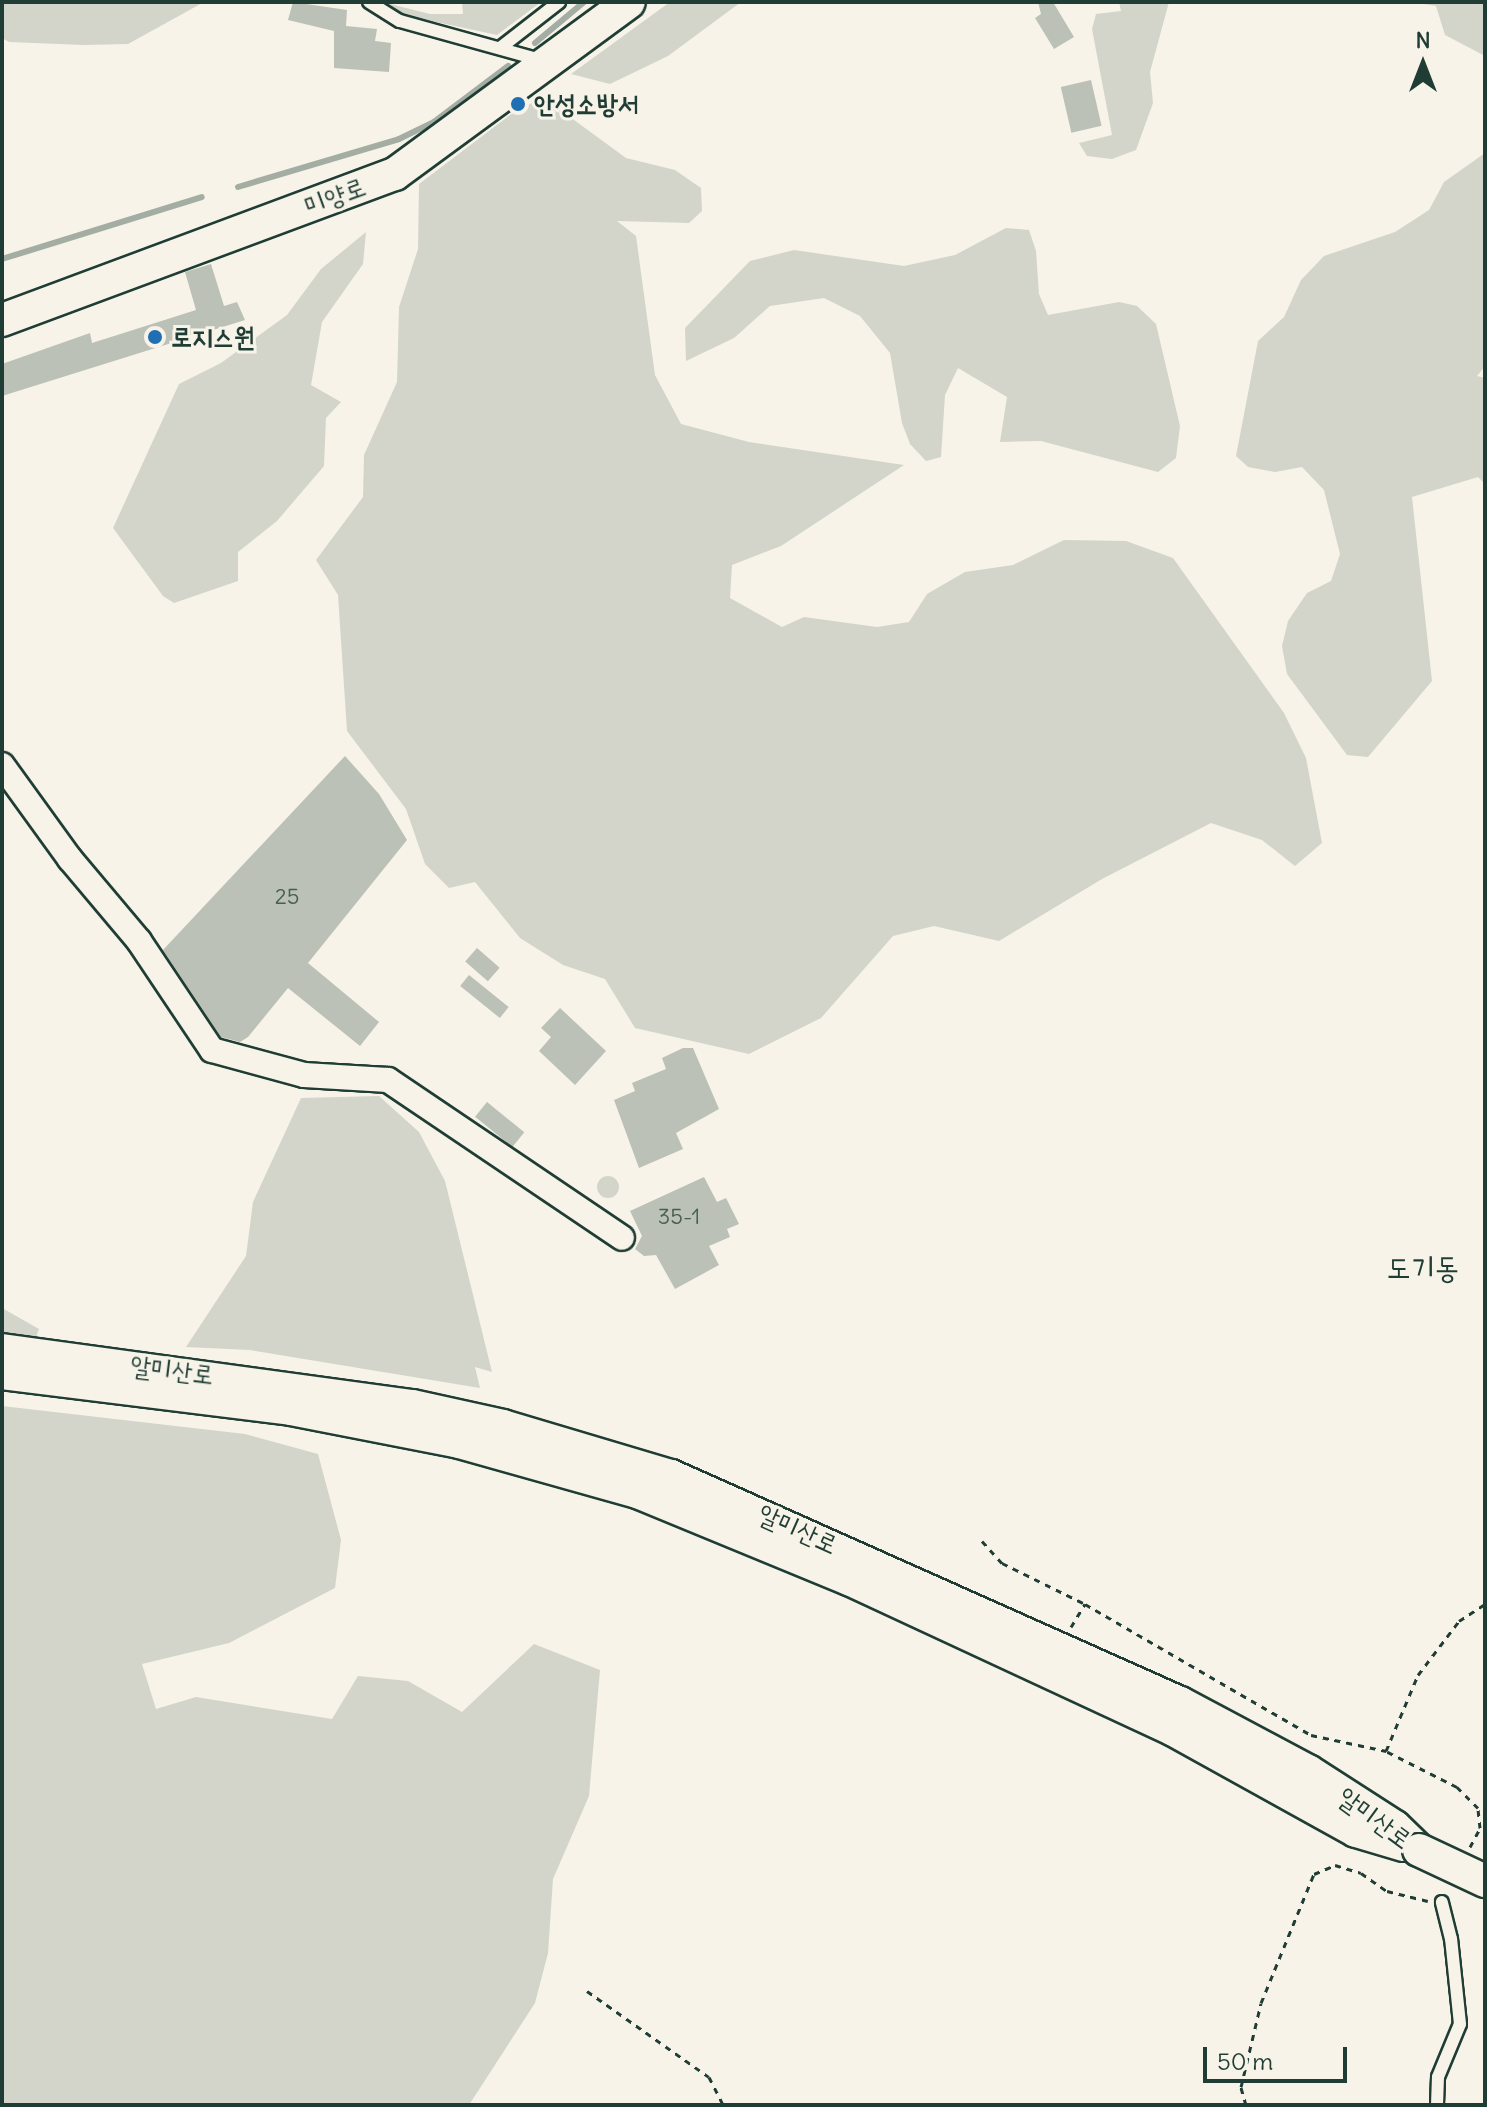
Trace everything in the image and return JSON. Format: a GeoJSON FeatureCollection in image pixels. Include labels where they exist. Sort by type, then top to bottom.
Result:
{"type":"FeatureCollection","features":[{"type":"Feature","properties":{"kind":"main road","name":"미양로"},"geometry":{"type":"LineString","coordinates":[[2,320],[395,174],[629,2]]}},
{"type":"Feature","properties":{"kind":"main road","name":"알미산로"},"geometry":{"type":"LineString","coordinates":[[2,1350],[254,1381],[412,1406],[503,1426],[671,1476],[1180,1703],[1308,1771],[1395,1827],[1419,1850]]}},
{"type":"Feature","properties":{"kind":"main road","name":"알미산로"},"geometry":{"type":"LineString","coordinates":[[2,1373],[291,1409],[459,1442],[640,1493],[849,1579],[1172,1729],[1356,1831],[1419,1850]]}},
{"type":"Feature","properties":{"kind":"main road"},"geometry":{"type":"LineString","coordinates":[[1419,1850],[1485,1881]]}},
{"type":"Feature","properties":{"kind":"street"},"geometry":{"type":"LineString","coordinates":[[2,765],[70,859],[139,941],[212,1050],[304,1075],[388,1080],[622,1238]]}},
{"type":"Feature","properties":{"kind":"lane"},"geometry":{"type":"LineString","coordinates":[[369,2],[400,21],[548,62]]}},
{"type":"Feature","properties":{"kind":"lane"},"geometry":{"type":"LineString","coordinates":[[500,48],[559,2]]}},
{"type":"Feature","properties":{"kind":"lane"},"geometry":{"type":"LineString","coordinates":[[1437,2105],[1438,2077],[1460,2024],[1451,1939],[1442,1902]]}},
{"type":"Feature","properties":{"kind":"path"},"geometry":{"type":"LineString","coordinates":[[982,1541],[1002,1563],[1085,1604],[1311,1735],[1386,1751],[1457,1787],[1478,1808],[1480,1828],[1467,1852]]}},
{"type":"Feature","properties":{"kind":"path"},"geometry":{"type":"LineString","coordinates":[[1071,1627],[1085,1604]]}},
{"type":"Feature","properties":{"kind":"path"},"geometry":{"type":"LineString","coordinates":[[1386,1751],[1418,1675],[1459,1621],[1485,1604]]}},
{"type":"Feature","properties":{"kind":"path"},"geometry":{"type":"LineString","coordinates":[[1246,2105],[1241,2087],[1261,2003],[1293,1936],[1314,1874],[1335,1865],[1412,1900],[1442,1902]]}},
{"type":"Feature","properties":{"kind":"path"},"geometry":{"type":"LineString","coordinates":[[587,1991],[709,2077],[723,2105]]}},
{"type":"Feature","properties":{"kind":"shaded area"},"geometry":{"type":"Polygon","coordinates":[[[2,2],[204,2],[128,44],[84,45],[9,42],[2,38],[2,2]]]}},
{"type":"Feature","properties":{"kind":"shaded area"},"geometry":{"type":"Polygon","coordinates":[[[382,2],[430,14],[463,14],[462,2],[541,2],[497,35],[408,16],[382,2]]]}},
{"type":"Feature","properties":{"kind":"shaded area"},"geometry":{"type":"Polygon","coordinates":[[[670,2],[741,2],[668,56],[610,84],[571,74],[670,2]]]}},
{"type":"Feature","properties":{"kind":"shaded area"},"geometry":{"type":"Polygon","coordinates":[[[1119,2],[1169,2],[1150,72],[1153,103],[1136,150],[1112,159],[1087,156],[1079,143],[1112,135],[1092,29],[1096,14],[1121,11],[1119,2]]]}},
{"type":"Feature","properties":{"kind":"shaded area"},"geometry":{"type":"Polygon","coordinates":[[[1411,2],[1485,2],[1485,56],[1445,35],[1436,6],[1411,2]]]}},
{"type":"Feature","properties":{"kind":"shaded area"},"geometry":{"type":"Polygon","coordinates":[[[544,98],[626,158],[675,170],[701,188],[702,211],[689,223],[617,221],[636,236],[655,375],[681,424],[749,442],[904,465],[781,546],[732,565],[730,598],[782,627],[804,617],[877,627],[909,622],[927,594],[965,572],[1013,565],[1064,540],[1126,541],[1173,558],[1284,713],[1306,758],[1322,843],[1295,866],[1262,840],[1211,823],[1102,879],[999,941],[934,926],[893,936],[821,1018],[749,1054],[635,1028],[605,979],[563,965],[520,938],[475,882],[449,888],[425,864],[406,809],[347,731],[338,595],[316,560],[363,497],[364,455],[397,382],[399,307],[418,249],[419,184],[518,109],[544,98]]]}},
{"type":"Feature","properties":{"kind":"shaded area"},"geometry":{"type":"Polygon","coordinates":[[[1485,153],[1485,366],[1477,376],[1485,378],[1485,484],[1478,477],[1412,497],[1432,681],[1368,757],[1347,755],[1287,674],[1282,646],[1288,621],[1307,593],[1331,581],[1340,554],[1324,490],[1302,467],[1275,472],[1248,467],[1236,456],[1258,341],[1284,317],[1301,280],[1324,256],[1395,232],[1429,210],[1444,182],[1485,153]]]}},
{"type":"Feature","properties":{"kind":"shaded area"},"geometry":{"type":"Polygon","coordinates":[[[1006,228],[1029,230],[1036,251],[1039,294],[1048,315],[1119,302],[1137,306],[1156,324],[1180,426],[1176,458],[1158,472],[1041,441],[1000,442],[1007,397],[958,368],[945,395],[941,457],[926,461],[910,444],[902,423],[890,353],[860,316],[824,298],[770,306],[734,338],[686,361],[685,328],[750,261],[794,250],[904,266],[955,255],[1006,228]]]}},
{"type":"Feature","properties":{"kind":"shaded area"},"geometry":{"type":"Polygon","coordinates":[[[366,232],[363,264],[322,322],[311,385],[341,402],[326,418],[324,466],[277,521],[238,552],[238,581],[174,603],[163,596],[113,528],[179,384],[221,363],[287,315],[321,269],[366,232]]]}},
{"type":"Feature","properties":{"kind":"shaded area"},"geometry":{"type":"Polygon","coordinates":[[[379,1096],[419,1132],[445,1181],[492,1372],[475,1367],[480,1388],[250,1350],[186,1347],[246,1256],[253,1202],[301,1098],[379,1096]]]}},
{"type":"Feature","properties":{"kind":"shaded area"},"geometry":{"type":"Polygon","coordinates":[[[604,1176],[612,1176],[619,1187],[612,1198],[604,1198],[597,1191],[597,1183],[604,1176]]]}},
{"type":"Feature","properties":{"kind":"shaded area"},"geometry":{"type":"Polygon","coordinates":[[[2,1308],[39,1329],[34,1343],[2,1338],[2,1308]]]}},
{"type":"Feature","properties":{"kind":"shaded area"},"geometry":{"type":"Polygon","coordinates":[[[2,1406],[245,1434],[318,1454],[341,1540],[335,1588],[229,1643],[142,1664],[156,1709],[196,1697],[332,1719],[358,1676],[408,1681],[462,1712],[534,1644],[600,1670],[589,1796],[553,1879],[548,1953],[535,2003],[469,2105],[2,2105],[2,1406]]]}},
{"type":"Feature","properties":{"kind":"building"},"geometry":{"type":"Polygon","coordinates":[[[293,2],[347,10],[346,26],[377,29],[375,41],[391,43],[389,72],[334,68],[334,31],[288,20],[293,2]]]}},
{"type":"Feature","properties":{"kind":"building"},"geometry":{"type":"Polygon","coordinates":[[[1038,2],[1053,2],[1074,37],[1054,49],[1035,18],[1041,14],[1038,2]]]}},
{"type":"Feature","properties":{"kind":"building"},"geometry":{"type":"Polygon","coordinates":[[[1091,80],[1102,126],[1071,133],[1061,87],[1091,80]]]}},
{"type":"Feature","properties":{"kind":"building"},"geometry":{"type":"Polygon","coordinates":[[[211,264],[224,306],[237,302],[245,320],[2,396],[2,364],[90,333],[92,343],[196,310],[185,272],[211,264]]]}},
{"type":"Feature","properties":{"kind":"building"},"geometry":{"type":"Polygon","coordinates":[[[345,756],[379,794],[407,840],[308,963],[379,1022],[360,1046],[288,988],[248,1037],[240,1042],[221,1037],[163,950],[345,756]]]}},
{"type":"Feature","properties":{"kind":"building"},"geometry":{"type":"Polygon","coordinates":[[[477,948],[500,968],[488,981],[465,962],[477,948]]]}},
{"type":"Feature","properties":{"kind":"building"},"geometry":{"type":"Polygon","coordinates":[[[469,975],[509,1007],[500,1018],[460,986],[469,975]]]}},
{"type":"Feature","properties":{"kind":"building"},"geometry":{"type":"Polygon","coordinates":[[[560,1008],[606,1051],[575,1085],[539,1051],[551,1037],[541,1028],[560,1008]]]}},
{"type":"Feature","properties":{"kind":"building"},"geometry":{"type":"Polygon","coordinates":[[[683,1048],[693,1048],[719,1109],[676,1133],[683,1149],[639,1168],[614,1100],[635,1091],[632,1083],[666,1069],[662,1058],[683,1048]]]}},
{"type":"Feature","properties":{"kind":"building"},"geometry":{"type":"Polygon","coordinates":[[[487,1102],[524,1132],[512,1147],[475,1117],[487,1102]]]}},
{"type":"Feature","properties":{"kind":"building"},"geometry":{"type":"Polygon","coordinates":[[[704,1177],[717,1202],[726,1198],[739,1224],[727,1229],[730,1237],[709,1246],[719,1265],[675,1289],[656,1255],[644,1256],[635,1249],[642,1236],[630,1211],[704,1177]]]}},
{"type":"Feature","properties":{"kind":"waterway"},"geometry":{"type":"LineString","coordinates":[[535,43],[584,2]]}},
{"type":"Feature","properties":{"kind":"waterway"},"geometry":{"type":"LineString","coordinates":[[238,187],[399,139],[434,122],[508,66]]}},
{"type":"Feature","properties":{"kind":"waterway"},"geometry":{"type":"LineString","coordinates":[[2,259],[202,197]]}},
{"type":"Feature","properties":{"kind":"place","name":"안성소방서"},"geometry":{"type":"Point","coordinates":[518,104]}},
{"type":"Feature","properties":{"kind":"place","name":"로지스원"},"geometry":{"type":"Point","coordinates":[155,337]}},
{"type":"Feature","properties":{"kind":"district","name":"도기동"},"geometry":{"type":"Point","coordinates":[1423,1267]}}]}
